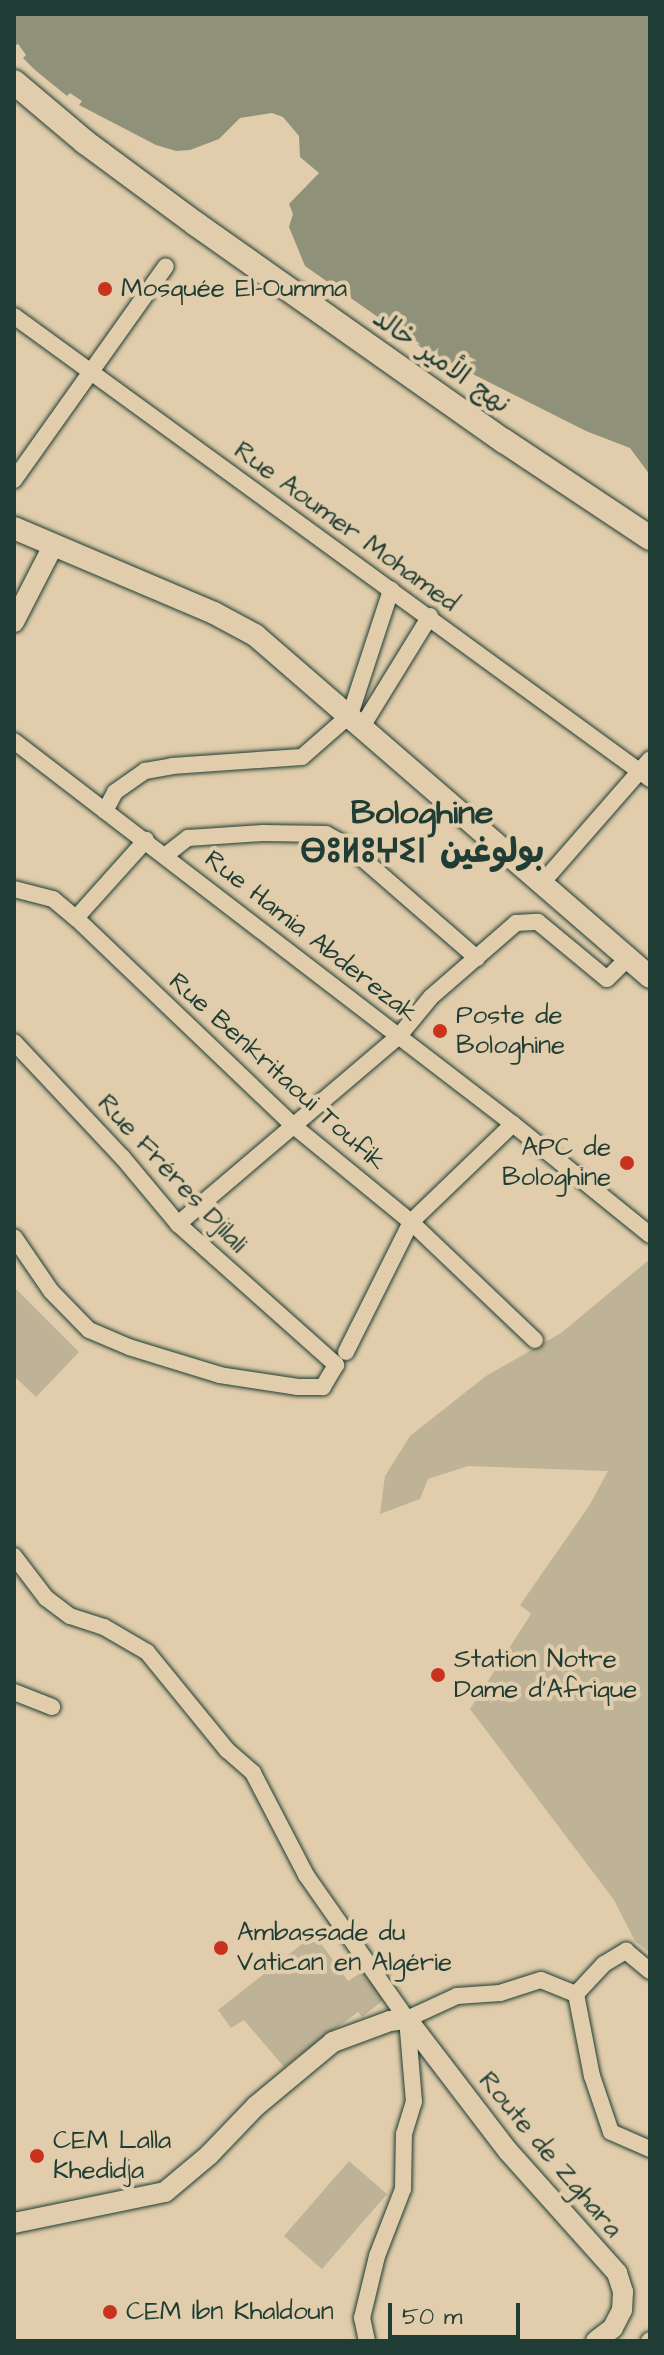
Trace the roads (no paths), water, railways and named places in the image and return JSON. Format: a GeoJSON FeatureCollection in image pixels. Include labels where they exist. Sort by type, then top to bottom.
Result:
{"type":"FeatureCollection","features":[{"type":"Feature","properties":{"kind":"main road","name":"نهج الأمير خالد"},"geometry":{"type":"LineString","coordinates":[[14,82],[85,142],[196,224],[504,441],[650,538]]}},
{"type":"Feature","properties":{"kind":"main road"},"geometry":{"type":"LineString","coordinates":[[14,528],[214,613],[255,635],[357,720],[650,977]]}},
{"type":"Feature","properties":{"kind":"street"},"geometry":{"type":"LineString","coordinates":[[14,480],[166,266]]}},
{"type":"Feature","properties":{"kind":"street","name":"Rue Aoumer Mohamed"},"geometry":{"type":"LineString","coordinates":[[14,316],[391,590],[647,770]]}},
{"type":"Feature","properties":{"kind":"street"},"geometry":{"type":"LineString","coordinates":[[14,622],[53,546]]}},
{"type":"Feature","properties":{"kind":"street"},"geometry":{"type":"LineString","coordinates":[[357,720],[391,590]]}},
{"type":"Feature","properties":{"kind":"street"},"geometry":{"type":"LineString","coordinates":[[105,811],[115,792],[145,771],[302,757],[357,720],[430,616]]}},
{"type":"Feature","properties":{"kind":"street","name":"Rue Hamia Abderezak"},"geometry":{"type":"LineString","coordinates":[[14,741],[513,1124],[650,1235]]}},
{"type":"Feature","properties":{"kind":"street"},"geometry":{"type":"LineString","coordinates":[[542,883],[647,770]]}},
{"type":"Feature","properties":{"kind":"street"},"geometry":{"type":"LineString","coordinates":[[166,855],[188,838],[263,833],[326,834],[348,846],[477,958]]}},
{"type":"Feature","properties":{"kind":"street"},"geometry":{"type":"LineString","coordinates":[[76,918],[146,840]]}},
{"type":"Feature","properties":{"kind":"street","name":"Rue Benkritaoui Toufik"},"geometry":{"type":"LineString","coordinates":[[14,889],[53,899],[76,918],[295,1127],[411,1222],[535,1340]]}},
{"type":"Feature","properties":{"kind":"street"},"geometry":{"type":"LineString","coordinates":[[178,1224],[399,1036],[431,997],[516,923],[527,920],[538,922],[607,979],[628,958]]}},
{"type":"Feature","properties":{"kind":"street","name":"Rue Fréres Djilali"},"geometry":{"type":"LineString","coordinates":[[14,1042],[123,1158],[178,1224],[341,1358]]}},
{"type":"Feature","properties":{"kind":"street"},"geometry":{"type":"LineString","coordinates":[[14,1237],[51,1291],[89,1330],[129,1347],[220,1375],[298,1387],[323,1387],[411,1222],[513,1124]]}},
{"type":"Feature","properties":{"kind":"street"},"geometry":{"type":"LineString","coordinates":[[14,1556],[46,1598],[70,1616],[104,1627],[147,1652],[227,1750],[253,1773],[306,1875],[399,2020],[414,2102],[404,2134],[403,2189],[377,2256],[362,2318],[367,2341]]}},
{"type":"Feature","properties":{"kind":"street"},"geometry":{"type":"LineString","coordinates":[[14,1692],[52,1707]]}},
{"type":"Feature","properties":{"kind":"street"},"geometry":{"type":"LineString","coordinates":[[576,1994],[604,1964],[626,1951],[650,1971]]}},
{"type":"Feature","properties":{"kind":"street"},"geometry":{"type":"LineString","coordinates":[[14,2223],[165,2192],[310,2059],[333,2042],[457,1996],[500,1993],[541,1980],[576,1994]]}},
{"type":"Feature","properties":{"kind":"street"},"geometry":{"type":"LineString","coordinates":[[576,1994],[592,2076],[611,2132],[650,2149]]}},
{"type":"Feature","properties":{"kind":"street","name":"Route de Zghara"},"geometry":{"type":"LineString","coordinates":[[399,2020],[508,2151],[617,2273],[623,2292],[622,2310],[613,2328],[596,2341]]}},
{"type":"Feature","properties":{"kind":"place","name":"Mosquée El-Oumma"},"geometry":{"type":"Point","coordinates":[105,289]}},
{"type":"Feature","properties":{"kind":"place","name":"Poste de Bologhine"},"geometry":{"type":"Point","coordinates":[440,1031]}},
{"type":"Feature","properties":{"kind":"place","name":"APC de Bologhine"},"geometry":{"type":"Point","coordinates":[627,1163]}},
{"type":"Feature","properties":{"kind":"place","name":"Station Notre Dame d'Afrique"},"geometry":{"type":"Point","coordinates":[438,1675]}},
{"type":"Feature","properties":{"kind":"place","name":"Ambassade du Vatican en Algérie"},"geometry":{"type":"Point","coordinates":[221,1948]}},
{"type":"Feature","properties":{"kind":"place","name":"CEM Lalla Khedidja"},"geometry":{"type":"Point","coordinates":[37,2156]}},
{"type":"Feature","properties":{"kind":"place","name":"CEM Ibn Khaldoun"},"geometry":{"type":"Point","coordinates":[110,2312]}},
{"type":"Feature","properties":{"kind":"district","name":"Bologhine ⴱⵓⵍⵓⵖⵉⵏ بولوغين"},"geometry":{"type":"Point","coordinates":[422,832]}}]}
